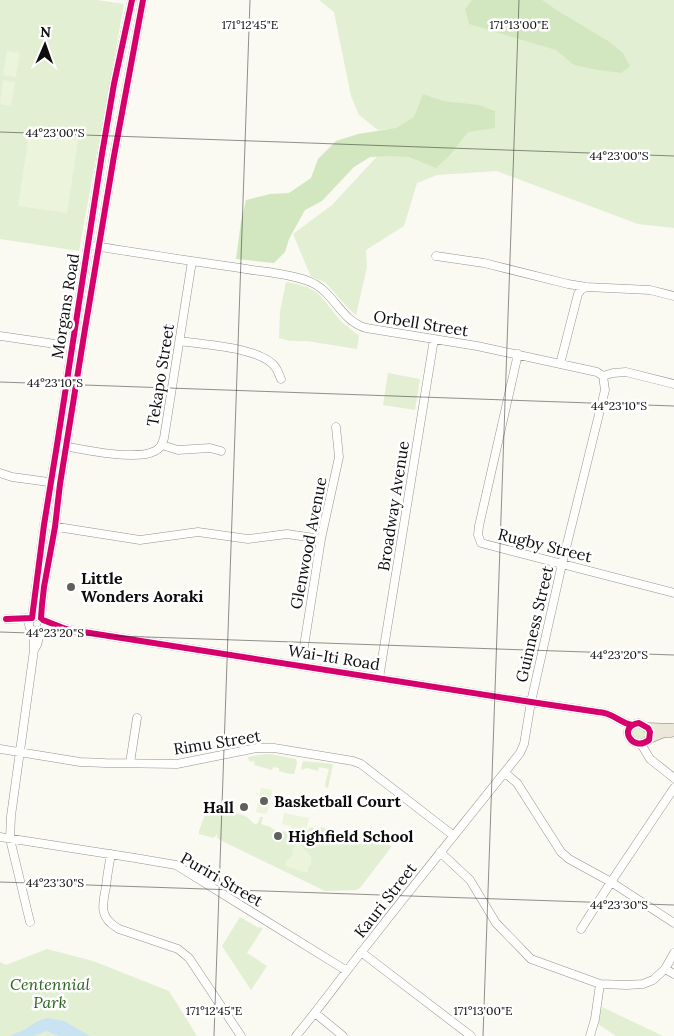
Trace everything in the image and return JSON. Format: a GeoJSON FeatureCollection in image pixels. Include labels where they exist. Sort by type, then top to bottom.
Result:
{"type":"FeatureCollection","features":[{"type":"Feature","properties":{"kind":"main road"},"geometry":{"type":"LineString","coordinates":[[649,735],[674,731]]}},
{"type":"Feature","properties":{"kind":"street","name":"Morgans Road"},"geometry":{"type":"LineString","coordinates":[[32,618],[44,525],[102,154],[114,84],[132,0]]}},
{"type":"Feature","properties":{"kind":"street","name":"Morgans Road"},"geometry":{"type":"LineString","coordinates":[[42,619],[44,587],[82,348],[114,156],[143,0]]}},
{"type":"Feature","properties":{"kind":"street"},"geometry":{"type":"LineString","coordinates":[[102,154],[114,156]]}},
{"type":"Feature","properties":{"kind":"street","name":"Orbell Street"},"geometry":{"type":"LineString","coordinates":[[88,244],[308,280],[323,289],[347,317],[356,324],[366,328],[518,354],[597,372],[603,376],[626,372],[674,384]]}},
{"type":"Feature","properties":{"kind":"street"},"geometry":{"type":"LineString","coordinates":[[436,256],[484,263],[568,284],[586,287],[650,290],[674,296]]}},
{"type":"Feature","properties":{"kind":"street","name":"Tekapo Street"},"geometry":{"type":"LineString","coordinates":[[57,445],[134,455],[152,452],[162,445],[192,261]]}},
{"type":"Feature","properties":{"kind":"street"},"geometry":{"type":"LineString","coordinates":[[560,364],[578,294],[580,290],[586,287]]}},
{"type":"Feature","properties":{"kind":"street"},"geometry":{"type":"LineString","coordinates":[[0,336],[82,348]]}},
{"type":"Feature","properties":{"kind":"street","name":"Broadway Avenue"},"geometry":{"type":"LineString","coordinates":[[379,678],[434,339]]}},
{"type":"Feature","properties":{"kind":"street"},"geometry":{"type":"LineString","coordinates":[[180,341],[254,353],[273,364],[281,379]]}},
{"type":"Feature","properties":{"kind":"street","name":"Rugby Street"},"geometry":{"type":"LineString","coordinates":[[518,354],[478,526],[478,535],[481,543],[674,593]]}},
{"type":"Feature","properties":{"kind":"street","name":"Guinness Street"},"geometry":{"type":"LineString","coordinates":[[531,702],[562,564],[606,390],[603,376]]}},
{"type":"Feature","properties":{"kind":"street","name":"Glenwood Avenue"},"geometry":{"type":"LineString","coordinates":[[301,665],[321,539],[339,457],[336,427]]}},
{"type":"Feature","properties":{"kind":"street"},"geometry":{"type":"LineString","coordinates":[[162,445],[178,450],[210,448],[221,451]]}},
{"type":"Feature","properties":{"kind":"street"},"geometry":{"type":"LineString","coordinates":[[0,473],[12,477],[60,484]]}},
{"type":"Feature","properties":{"kind":"street"},"geometry":{"type":"LineString","coordinates":[[44,525],[140,540],[198,532],[248,539],[287,534],[321,539]]}},
{"type":"Feature","properties":{"kind":"street"},"geometry":{"type":"LineString","coordinates":[[30,922],[10,839],[11,816],[34,650],[37,645],[36,629],[29,623],[36,616],[42,619],[44,625],[36,629]]}},
{"type":"Feature","properties":{"kind":"street","name":"Wai-Iti Road"},"geometry":{"type":"LineString","coordinates":[[3,619],[32,618]]}},
{"type":"Feature","properties":{"kind":"street","name":"Wai-Iti Road"},"geometry":{"type":"LineString","coordinates":[[3,619],[36,629],[66,629],[604,712],[632,725]]}},
{"type":"Feature","properties":{"kind":"street","name":"Wai-Iti Road"},"geometry":{"type":"LineString","coordinates":[[42,619],[66,629]]}},
{"type":"Feature","properties":{"kind":"street","name":"Kauri Street"},"geometry":{"type":"LineString","coordinates":[[296,1036],[440,852],[520,754],[524,744],[531,702]]}},
{"type":"Feature","properties":{"kind":"street","name":"Wai-Iti Road"},"geometry":{"type":"LineString","coordinates":[[598,712],[628,732]]}},
{"type":"Feature","properties":{"kind":"street"},"geometry":{"type":"LineString","coordinates":[[130,763],[137,718]]}},
{"type":"Feature","properties":{"kind":"street"},"geometry":{"type":"LineString","coordinates":[[649,735],[644,744],[633,742],[630,740],[628,729],[632,725],[639,723],[649,735],[650,750],[657,764]]}},
{"type":"Feature","properties":{"kind":"street"},"geometry":{"type":"LineString","coordinates":[[641,744],[650,759],[674,778]]}},
{"type":"Feature","properties":{"kind":"street","name":"Rimu Street"},"geometry":{"type":"LineString","coordinates":[[0,749],[80,762],[177,764],[257,748],[274,748],[353,761],[361,764],[454,836]]}},
{"type":"Feature","properties":{"kind":"street"},"geometry":{"type":"LineString","coordinates":[[505,772],[517,783],[561,852],[569,859],[611,882],[674,923]]}},
{"type":"Feature","properties":{"kind":"street"},"geometry":{"type":"LineString","coordinates":[[581,929],[674,788]]}},
{"type":"Feature","properties":{"kind":"street","name":"Puriri Street"},"geometry":{"type":"LineString","coordinates":[[0,837],[176,865],[347,971]]}},
{"type":"Feature","properties":{"kind":"street"},"geometry":{"type":"LineString","coordinates":[[440,852],[470,880],[496,923],[531,959],[600,984],[627,985],[643,984],[653,980],[666,969],[674,953]]}},
{"type":"Feature","properties":{"kind":"street"},"geometry":{"type":"LineString","coordinates":[[111,854],[102,907],[110,924],[119,929],[178,949],[189,958],[241,1036]]}},
{"type":"Feature","properties":{"kind":"street"},"geometry":{"type":"LineString","coordinates":[[361,952],[471,1036]]}},
{"type":"Feature","properties":{"kind":"street"},"geometry":{"type":"LineString","coordinates":[[666,969],[674,974]]}},
{"type":"Feature","properties":{"kind":"street"},"geometry":{"type":"LineString","coordinates":[[590,1036],[595,1019],[600,984]]}},
{"type":"Feature","properties":{"kind":"street"},"geometry":{"type":"LineString","coordinates":[[315,1013],[343,1036]]}},
{"type":"Feature","properties":{"kind":"green space"},"geometry":{"type":"Polygon","coordinates":[[[0,0],[97,0],[124,4],[79,251],[0,239],[0,0]]]}},
{"type":"Feature","properties":{"kind":"green space"},"geometry":{"type":"Polygon","coordinates":[[[319,0],[674,0],[674,228],[638,224],[497,171],[437,175],[417,183],[404,226],[366,250],[367,267],[356,315],[325,282],[311,277],[293,234],[332,205],[385,148],[388,129],[378,130],[359,115],[351,96],[334,12],[319,0]]]}},
{"type":"Feature","properties":{"kind":"green space"},"geometry":{"type":"Polygon","coordinates":[[[472,0],[542,0],[608,41],[623,53],[630,66],[621,73],[574,65],[556,50],[469,24],[465,9],[472,0]]]}},
{"type":"Feature","properties":{"kind":"green space"},"geometry":{"type":"Polygon","coordinates":[[[7,51],[20,53],[16,77],[3,75],[7,51]]]}},
{"type":"Feature","properties":{"kind":"green space"},"geometry":{"type":"Polygon","coordinates":[[[3,80],[15,82],[11,106],[0,104],[3,80]]]}},
{"type":"Feature","properties":{"kind":"green space"},"geometry":{"type":"Polygon","coordinates":[[[423,94],[443,101],[479,105],[495,111],[495,128],[468,132],[450,155],[436,168],[409,157],[370,157],[354,167],[322,201],[305,210],[289,239],[285,252],[274,263],[236,259],[246,200],[270,194],[289,193],[311,178],[318,159],[336,141],[358,134],[396,128],[414,117],[423,94]]]}},
{"type":"Feature","properties":{"kind":"green space"},"geometry":{"type":"Polygon","coordinates":[[[30,127],[79,134],[67,213],[18,206],[30,127]]]}},
{"type":"Feature","properties":{"kind":"green space"},"geometry":{"type":"Polygon","coordinates":[[[286,282],[307,287],[319,294],[343,323],[359,336],[357,349],[279,338],[280,312],[286,282]]]}},
{"type":"Feature","properties":{"kind":"green space"},"geometry":{"type":"Polygon","coordinates":[[[388,373],[420,379],[415,410],[383,405],[388,373]]]}},
{"type":"Feature","properties":{"kind":"green space"},"geometry":{"type":"Polygon","coordinates":[[[636,727],[645,731],[647,734],[645,739],[637,739],[631,734],[632,729],[636,727]]]}},
{"type":"Feature","properties":{"kind":"green space"},"geometry":{"type":"Polygon","coordinates":[[[270,754],[296,759],[297,763],[294,774],[279,771],[279,768],[273,767],[272,770],[254,765],[255,762],[249,761],[248,757],[270,754]]]}},
{"type":"Feature","properties":{"kind":"green space"},"geometry":{"type":"Polygon","coordinates":[[[303,761],[333,764],[328,788],[325,785],[329,769],[319,767],[318,771],[307,768],[301,770],[303,761]]]}},
{"type":"Feature","properties":{"kind":"green space","name":"Basketball Court"},"geometry":{"type":"Polygon","coordinates":[[[261,788],[272,790],[267,814],[256,812],[261,788]]]}},
{"type":"Feature","properties":{"kind":"green space"},"geometry":{"type":"Polygon","coordinates":[[[207,809],[242,815],[256,824],[260,817],[263,817],[261,824],[277,831],[290,832],[292,827],[308,831],[310,827],[320,830],[321,827],[392,846],[360,888],[356,890],[325,891],[220,840],[217,838],[217,834],[214,838],[199,834],[207,809]]]}},
{"type":"Feature","properties":{"kind":"green space"},"geometry":{"type":"Polygon","coordinates":[[[284,813],[309,818],[306,830],[282,824],[284,813]]]}},
{"type":"Feature","properties":{"kind":"green space"},"geometry":{"type":"Polygon","coordinates":[[[300,845],[311,856],[311,865],[306,873],[285,866],[286,861],[293,855],[292,848],[300,845]]]}},
{"type":"Feature","properties":{"kind":"green space"},"geometry":{"type":"Polygon","coordinates":[[[240,917],[257,927],[263,928],[247,953],[267,966],[251,990],[222,946],[240,917]]]}},
{"type":"Feature","properties":{"kind":"green space","name":"Centennial Park"},"geometry":{"type":"Polygon","coordinates":[[[47,949],[93,961],[169,991],[197,1036],[0,1036],[0,962],[6,965],[47,949]]]}},
{"type":"Feature","properties":{"kind":"green space"},"geometry":{"type":"Polygon","coordinates":[[[602,1007],[663,1036],[616,1036],[598,1024],[602,1007]]]}},
{"type":"Feature","properties":{"kind":"water"},"geometry":{"type":"Polygon","coordinates":[[[47,1018],[64,1021],[90,1036],[59,1036],[46,1031],[34,1036],[9,1036],[47,1018]]]}},
{"type":"Feature","properties":{"kind":"cycle path"},"geometry":{"type":"LineString","coordinates":[[6,619],[32,618],[44,525],[102,154],[114,84],[132,0]]}},
{"type":"Feature","properties":{"kind":"cycle path"},"geometry":{"type":"LineString","coordinates":[[41,618],[44,587],[85,329],[143,0]]}},
{"type":"Feature","properties":{"kind":"cycle path"},"geometry":{"type":"LineString","coordinates":[[43,620],[77,631],[603,712],[632,725]]}},
{"type":"Feature","properties":{"kind":"cycle path"},"geometry":{"type":"LineString","coordinates":[[639,723],[648,728],[650,732],[649,740],[643,743],[633,741],[628,733],[632,725],[639,723]]}},
{"type":"Feature","properties":{"kind":"place","name":"Little Wonders Aoraki"},"geometry":{"type":"Point","coordinates":[71,587]}},
{"type":"Feature","properties":{"kind":"place","name":"Basketball Court"},"geometry":{"type":"Point","coordinates":[264,801]}},
{"type":"Feature","properties":{"kind":"place","name":"Hall"},"geometry":{"type":"Point","coordinates":[244,807]}},
{"type":"Feature","properties":{"kind":"place","name":"Highfield School"},"geometry":{"type":"Point","coordinates":[278,836]}}]}
